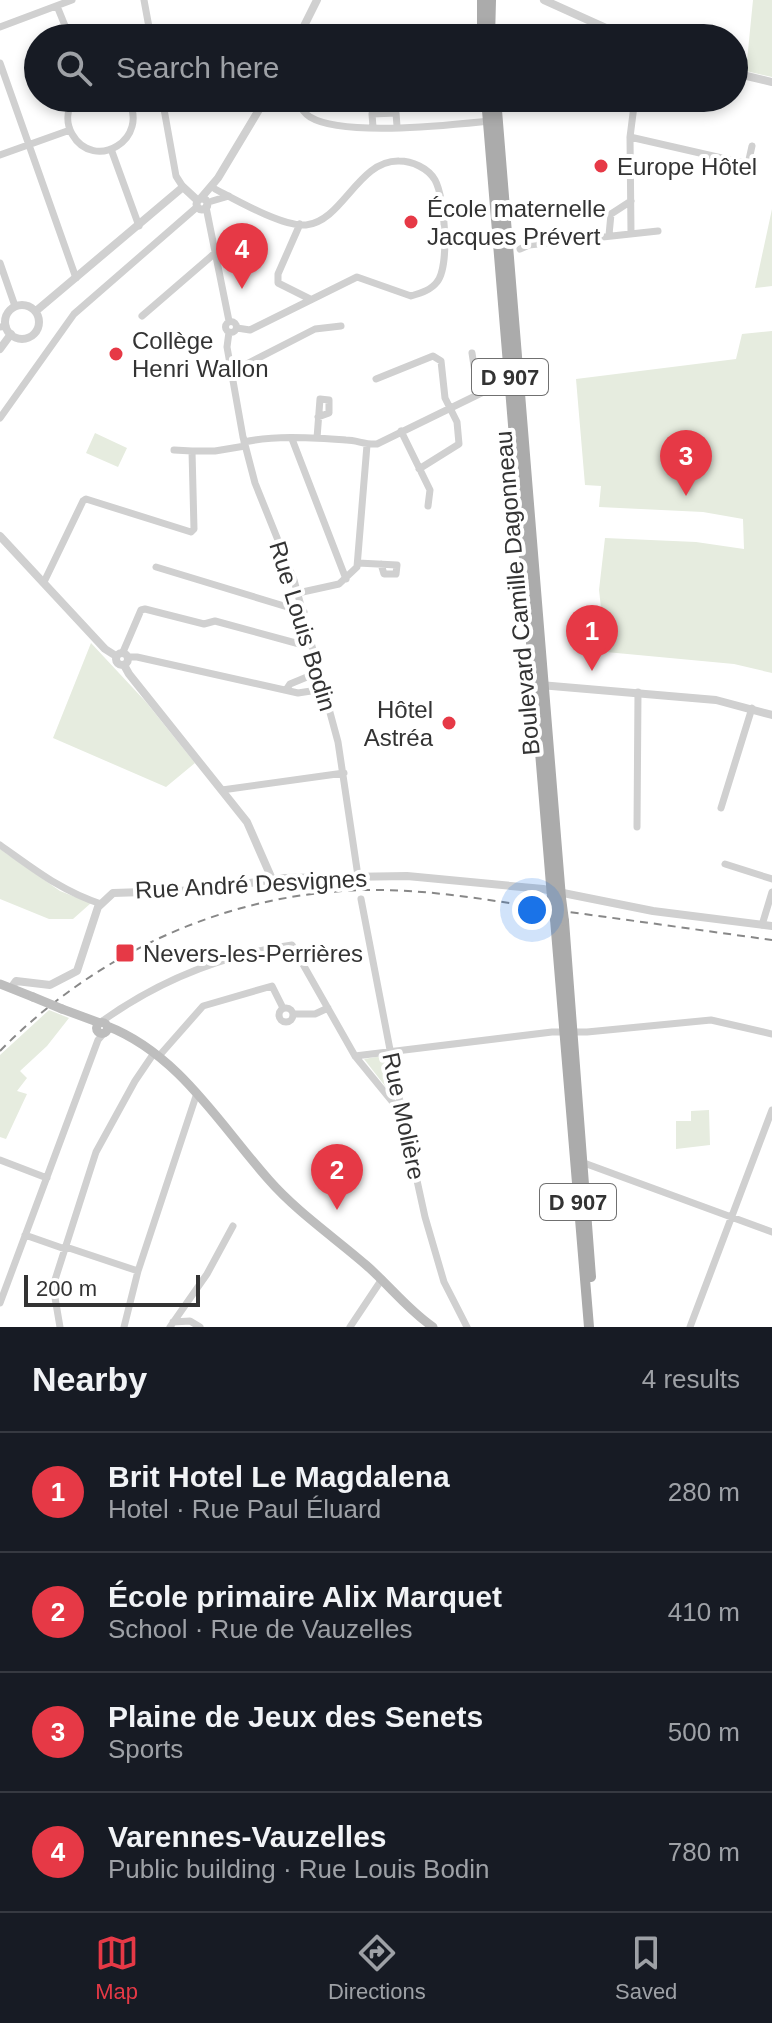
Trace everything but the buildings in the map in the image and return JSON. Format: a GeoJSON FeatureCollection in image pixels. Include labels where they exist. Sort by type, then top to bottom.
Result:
{"type":"FeatureCollection","features":[{"type":"Feature","properties":{"kind":"main road"},"geometry":{"type":"LineString","coordinates":[[482,0],[485,24]]}},
{"type":"Feature","properties":{"kind":"main road"},"geometry":{"type":"LineString","coordinates":[[488,24],[491,0]]}},
{"type":"Feature","properties":{"kind":"main road","name":"Boulevard Camille Dagonneau"},"geometry":{"type":"LineString","coordinates":[[490,112],[557,895]]}},
{"type":"Feature","properties":{"kind":"main road","name":"Boulevard Camille Dagonneau"},"geometry":{"type":"LineString","coordinates":[[494,112],[510,379],[541,685]]}},
{"type":"Feature","properties":{"kind":"main road","name":"D 907"},"geometry":{"type":"LineString","coordinates":[[557,895],[560,920],[558,960],[569,1032]]}},
{"type":"Feature","properties":{"kind":"main road","name":"D 907"},"geometry":{"type":"LineString","coordinates":[[560,920],[566,940],[569,1032],[589,1327]]}},
{"type":"Feature","properties":{"kind":"main road"},"geometry":{"type":"LineString","coordinates":[[0,984],[129,1037],[157,1054],[197,1093],[272,1183],[433,1327]]}},
{"type":"Feature","properties":{"kind":"main road","name":"D 907"},"geometry":{"type":"LineString","coordinates":[[578,1163],[586,1210],[595,1327]]}},
{"type":"Feature","properties":{"kind":"street"},"geometry":{"type":"LineString","coordinates":[[0,27],[72,0]]}},
{"type":"Feature","properties":{"kind":"street"},"geometry":{"type":"LineString","coordinates":[[144,0],[148,24]]}},
{"type":"Feature","properties":{"kind":"street"},"geometry":{"type":"LineString","coordinates":[[306,24],[317,0]]}},
{"type":"Feature","properties":{"kind":"street"},"geometry":{"type":"LineString","coordinates":[[544,0],[597,24]]}},
{"type":"Feature","properties":{"kind":"street"},"geometry":{"type":"LineString","coordinates":[[57,6],[64,24]]}},
{"type":"Feature","properties":{"kind":"street"},"geometry":{"type":"LineString","coordinates":[[0,63],[76,278]]}},
{"type":"Feature","properties":{"kind":"street"},"geometry":{"type":"LineString","coordinates":[[748,76],[772,82]]}},
{"type":"Feature","properties":{"kind":"street"},"geometry":{"type":"LineString","coordinates":[[68,112],[70,130],[83,146],[100,151],[111,149],[126,140],[131,131],[133,112]]}},
{"type":"Feature","properties":{"kind":"street"},"geometry":{"type":"LineString","coordinates":[[163,112],[176,176],[183,187],[203,203],[229,321],[236,323],[233,330],[250,330],[357,277],[411,296],[439,280],[445,263],[441,197],[428,172],[414,164],[389,162],[376,166],[323,218],[305,225],[281,219],[215,189]]}},
{"type":"Feature","properties":{"kind":"street"},"geometry":{"type":"LineString","coordinates":[[203,203],[258,112]]}},
{"type":"Feature","properties":{"kind":"street"},"geometry":{"type":"LineString","coordinates":[[304,112],[329,124],[373,127],[493,120]]}},
{"type":"Feature","properties":{"kind":"street"},"geometry":{"type":"LineString","coordinates":[[631,233],[630,137],[633,112]]}},
{"type":"Feature","properties":{"kind":"street"},"geometry":{"type":"LineString","coordinates":[[373,127],[372,114],[396,113],[397,126]]}},
{"type":"Feature","properties":{"kind":"street"},"geometry":{"type":"LineString","coordinates":[[0,155],[70,130]]}},
{"type":"Feature","properties":{"kind":"street"},"geometry":{"type":"LineString","coordinates":[[630,137],[748,164],[752,146]]}},
{"type":"Feature","properties":{"kind":"street"},"geometry":{"type":"LineString","coordinates":[[111,149],[139,226]]}},
{"type":"Feature","properties":{"kind":"street"},"geometry":{"type":"LineString","coordinates":[[0,418],[74,314],[203,203],[215,189],[218,178]]}},
{"type":"Feature","properties":{"kind":"street"},"geometry":{"type":"LineString","coordinates":[[36,311],[183,187]]}},
{"type":"Feature","properties":{"kind":"street"},"geometry":{"type":"LineString","coordinates":[[203,203],[229,196]]}},
{"type":"Feature","properties":{"kind":"street"},"geometry":{"type":"LineString","coordinates":[[609,235],[611,214],[631,201]]}},
{"type":"Feature","properties":{"kind":"street"},"geometry":{"type":"LineString","coordinates":[[300,224],[278,274],[278,283],[310,299]]}},
{"type":"Feature","properties":{"kind":"street"},"geometry":{"type":"LineString","coordinates":[[520,249],[529,245],[658,231]]}},
{"type":"Feature","properties":{"kind":"street"},"geometry":{"type":"LineString","coordinates":[[142,316],[215,253]]}},
{"type":"Feature","properties":{"kind":"street"},"geometry":{"type":"LineString","coordinates":[[0,263],[15,306]]}},
{"type":"Feature","properties":{"kind":"street"},"geometry":{"type":"LineString","coordinates":[[0,349],[7,314],[15,306],[26,305],[36,311],[40,321],[32,336],[21,339],[5,329]]}},
{"type":"Feature","properties":{"kind":"street"},"geometry":{"type":"LineString","coordinates":[[231,372],[315,329],[341,326]]}},
{"type":"Feature","properties":{"kind":"street","name":"Rue Louis Bodin"},"geometry":{"type":"LineString","coordinates":[[233,330],[227,347],[245,444],[255,483],[283,549],[304,612],[344,773],[358,876]]}},
{"type":"Feature","properties":{"kind":"street"},"geometry":{"type":"LineString","coordinates":[[472,353],[478,392]]}},
{"type":"Feature","properties":{"kind":"street"},"geometry":{"type":"LineString","coordinates":[[376,379],[433,356],[441,361],[445,398],[457,422],[459,444],[419,469]]}},
{"type":"Feature","properties":{"kind":"street"},"geometry":{"type":"LineString","coordinates":[[174,450],[215,451],[245,444],[317,438],[377,444],[510,379]]}},
{"type":"Feature","properties":{"kind":"street"},"geometry":{"type":"LineString","coordinates":[[317,438],[318,417]]}},
{"type":"Feature","properties":{"kind":"street"},"geometry":{"type":"LineString","coordinates":[[401,431],[430,490],[428,506]]}},
{"type":"Feature","properties":{"kind":"street"},"geometry":{"type":"LineString","coordinates":[[292,439],[346,579]]}},
{"type":"Feature","properties":{"kind":"street"},"geometry":{"type":"LineString","coordinates":[[298,593],[339,584],[358,563],[367,445]]}},
{"type":"Feature","properties":{"kind":"street"},"geometry":{"type":"LineString","coordinates":[[44,582],[86,499],[191,532],[194,529],[192,451]]}},
{"type":"Feature","properties":{"kind":"street"},"geometry":{"type":"LineString","coordinates":[[0,536],[105,649],[123,658],[137,657],[298,693],[324,689]]}},
{"type":"Feature","properties":{"kind":"street"},"geometry":{"type":"LineString","coordinates":[[358,563],[381,564]]}},
{"type":"Feature","properties":{"kind":"street"},"geometry":{"type":"LineString","coordinates":[[156,567],[304,612]]}},
{"type":"Feature","properties":{"kind":"street"},"geometry":{"type":"LineString","coordinates":[[272,879],[247,822],[129,674],[123,658],[141,610],[145,609],[204,624],[215,621],[303,645],[311,644]]}},
{"type":"Feature","properties":{"kind":"street"},"geometry":{"type":"LineString","coordinates":[[286,690],[290,684],[319,672]]}},
{"type":"Feature","properties":{"kind":"street"},"geometry":{"type":"LineString","coordinates":[[541,685],[716,700],[772,715]]}},
{"type":"Feature","properties":{"kind":"street"},"geometry":{"type":"LineString","coordinates":[[637,827],[638,692]]}},
{"type":"Feature","properties":{"kind":"street"},"geometry":{"type":"LineString","coordinates":[[721,808],[752,708]]}},
{"type":"Feature","properties":{"kind":"street"},"geometry":{"type":"LineString","coordinates":[[222,790],[344,773]]}},
{"type":"Feature","properties":{"kind":"street"},"geometry":{"type":"LineString","coordinates":[[0,845],[72,895],[101,904]]}},
{"type":"Feature","properties":{"kind":"street"},"geometry":{"type":"LineString","coordinates":[[725,864],[772,879]]}},
{"type":"Feature","properties":{"kind":"street","name":"Rue André Desvignes"},"geometry":{"type":"LineString","coordinates":[[11,988],[18,980],[50,985],[77,971],[101,904],[107,896],[120,891],[204,890],[272,879],[407,876],[772,926]]}},
{"type":"Feature","properties":{"kind":"street"},"geometry":{"type":"LineString","coordinates":[[762,925],[772,892]]}},
{"type":"Feature","properties":{"kind":"street","name":"Rue Molière"},"geometry":{"type":"LineString","coordinates":[[361,899],[402,1112],[438,1265],[463,1325]]}},
{"type":"Feature","properties":{"kind":"street"},"geometry":{"type":"LineString","coordinates":[[0,1303],[103,1027],[136,998],[192,971],[257,950],[292,945],[355,1056],[402,1112]]}},
{"type":"Feature","properties":{"kind":"street"},"geometry":{"type":"LineString","coordinates":[[60,1327],[53,1286],[96,1152],[135,1081],[157,1054],[203,1006],[272,986],[283,1008],[279,1014],[281,1021],[288,1022],[293,1014],[315,1014],[328,1008]]}},
{"type":"Feature","properties":{"kind":"street"},"geometry":{"type":"LineString","coordinates":[[355,1056],[711,1020],[769,1035]]}},
{"type":"Feature","properties":{"kind":"street"},"geometry":{"type":"LineString","coordinates":[[384,1091],[397,1087]]}},
{"type":"Feature","properties":{"kind":"street"},"geometry":{"type":"LineString","coordinates":[[124,1327],[138,1271],[197,1093]]}},
{"type":"Feature","properties":{"kind":"street"},"geometry":{"type":"LineString","coordinates":[[690,1327],[772,1110]]}},
{"type":"Feature","properties":{"kind":"street"},"geometry":{"type":"LineString","coordinates":[[0,1160],[47,1178]]}},
{"type":"Feature","properties":{"kind":"street"},"geometry":{"type":"LineString","coordinates":[[578,1163],[772,1232]]}},
{"type":"Feature","properties":{"kind":"street"},"geometry":{"type":"LineString","coordinates":[[171,1325],[207,1274],[233,1226]]}},
{"type":"Feature","properties":{"kind":"street"},"geometry":{"type":"LineString","coordinates":[[25,1235],[138,1271]]}},
{"type":"Feature","properties":{"kind":"street"},"geometry":{"type":"LineString","coordinates":[[350,1327],[382,1279]]}},
{"type":"Feature","properties":{"kind":"street"},"geometry":{"type":"LineString","coordinates":[[185,1305],[190,1321],[200,1327]]}},
{"type":"Feature","properties":{"kind":"street"},"geometry":{"type":"LineString","coordinates":[[171,1325],[190,1321]]}},
{"type":"Feature","properties":{"kind":"shaded area"},"geometry":{"type":"Polygon","coordinates":[[[753,0],[772,0],[772,77],[748,71],[753,0]]]}},
{"type":"Feature","properties":{"kind":"shaded area"},"geometry":{"type":"Polygon","coordinates":[[[772,209],[772,286],[755,288],[772,209]]]}},
{"type":"Feature","properties":{"kind":"shaded area"},"geometry":{"type":"Polygon","coordinates":[[[772,331],[772,673],[734,664],[606,652],[599,590],[605,538],[696,542],[744,549],[743,519],[703,512],[599,507],[601,486],[585,485],[576,379],[736,359],[742,334],[772,331]]]}},
{"type":"Feature","properties":{"kind":"shaded area"},"geometry":{"type":"Polygon","coordinates":[[[95,433],[127,448],[118,467],[86,453],[95,433]]]}},
{"type":"Feature","properties":{"kind":"shaded area"},"geometry":{"type":"Polygon","coordinates":[[[91,643],[146,702],[195,763],[166,787],[53,738],[91,643]]]}},
{"type":"Feature","properties":{"kind":"shaded area"},"geometry":{"type":"Polygon","coordinates":[[[0,849],[60,891],[91,903],[73,919],[49,919],[0,899],[0,849]]]}},
{"type":"Feature","properties":{"kind":"shaded area"},"geometry":{"type":"Polygon","coordinates":[[[49,1010],[69,1018],[47,1046],[20,1071],[27,1078],[17,1091],[27,1094],[6,1139],[0,1137],[0,1055],[49,1010]]]}},
{"type":"Feature","properties":{"kind":"shaded area"},"geometry":{"type":"Polygon","coordinates":[[[382,1056],[388,1059],[393,1086],[390,1089],[364,1059],[382,1056]]]}},
{"type":"Feature","properties":{"kind":"shaded area"},"geometry":{"type":"Polygon","coordinates":[[[709,1110],[710,1145],[676,1149],[676,1121],[691,1121],[691,1111],[709,1110]]]}},
{"type":"Feature","properties":{"kind":"railway"},"geometry":{"type":"LineString","coordinates":[[0,1051],[79,984],[122,957],[168,934],[216,916],[266,902],[316,893],[392,890],[439,894],[772,940]]}},
{"type":"Feature","properties":{"kind":"place","name":"Europe Hôtel"},"geometry":{"type":"Point","coordinates":[601,166]}},
{"type":"Feature","properties":{"kind":"place","name":"École maternelle Jacques Prévert"},"geometry":{"type":"Point","coordinates":[411,222]}},
{"type":"Feature","properties":{"kind":"place","name":"Varennes-Vauzelles"},"geometry":{"type":"Point","coordinates":[242,289]}},
{"type":"Feature","properties":{"kind":"place","name":"Collège Henri Wallon"},"geometry":{"type":"Point","coordinates":[116,354]}},
{"type":"Feature","properties":{"kind":"place","name":"Plaine de Jeux des Senets"},"geometry":{"type":"Point","coordinates":[686,496]}},
{"type":"Feature","properties":{"kind":"place","name":"Brit Hotel Le Magdalena"},"geometry":{"type":"Point","coordinates":[592,671]}},
{"type":"Feature","properties":{"kind":"place","name":"Hôtel Astréa"},"geometry":{"type":"Point","coordinates":[449,723]}},
{"type":"Feature","properties":{"kind":"place","name":"Nevers-les-Perrières"},"geometry":{"type":"Point","coordinates":[125,953]}},
{"type":"Feature","properties":{"kind":"place","name":"École primaire Alix Marquet"},"geometry":{"type":"Point","coordinates":[337,1210]}}]}
